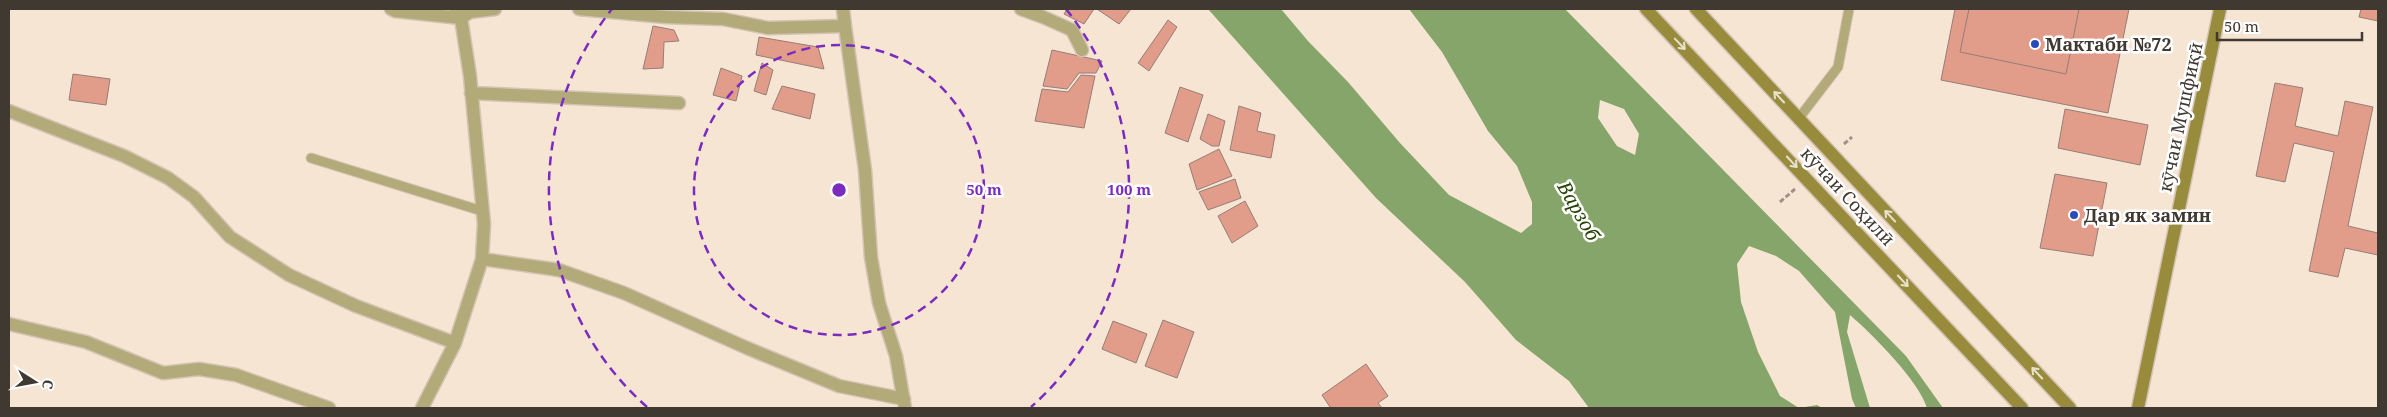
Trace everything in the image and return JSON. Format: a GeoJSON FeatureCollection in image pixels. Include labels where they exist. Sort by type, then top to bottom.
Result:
{"type":"FeatureCollection","features":[{"type":"Feature","properties":{"kind":"main road","name":"кӯчаи Соҳилӣ"},"geometry":{"type":"LineString","coordinates":[[1646,9],[2022,408]]}},
{"type":"Feature","properties":{"kind":"main road","name":"кӯчаи Соҳилӣ"},"geometry":{"type":"LineString","coordinates":[[1696,9],[2070,408]]}},
{"type":"Feature","properties":{"kind":"main road","name":"кӯчаи Мушфиқӣ"},"geometry":{"type":"LineString","coordinates":[[2138,408],[2220,9]]}},
{"type":"Feature","properties":{"kind":"street"},"geometry":{"type":"LineString","coordinates":[[391,9],[394,11],[459,14],[495,9]]}},
{"type":"Feature","properties":{"kind":"street"},"geometry":{"type":"LineString","coordinates":[[579,9],[666,17],[723,19],[768,28],[846,26]]}},
{"type":"Feature","properties":{"kind":"street"},"geometry":{"type":"LineString","coordinates":[[482,259],[559,270],[624,293],[747,348],[839,386],[904,404],[896,356],[879,303],[871,257],[866,170],[843,9]]}},
{"type":"Feature","properties":{"kind":"street"},"geometry":{"type":"LineString","coordinates":[[1021,9],[1072,30],[1082,50]]}},
{"type":"Feature","properties":{"kind":"street"},"geometry":{"type":"LineString","coordinates":[[422,408],[455,343],[482,259],[482,211],[471,93],[459,14]]}},
{"type":"Feature","properties":{"kind":"street"},"geometry":{"type":"LineString","coordinates":[[471,93],[679,103]]}},
{"type":"Feature","properties":{"kind":"street"},"geometry":{"type":"LineString","coordinates":[[9,111],[124,156],[168,178],[194,197],[230,237],[289,275],[356,306],[455,343]]}},
{"type":"Feature","properties":{"kind":"street"},"geometry":{"type":"LineString","coordinates":[[9,324],[86,342],[163,373],[199,369],[250,379],[329,408]]}},
{"type":"Feature","properties":{"kind":"lane"},"geometry":{"type":"LineString","coordinates":[[1799,118],[1838,67],[1849,9]]}},
{"type":"Feature","properties":{"kind":"lane"},"geometry":{"type":"LineString","coordinates":[[311,158],[482,211]]}},
{"type":"Feature","properties":{"kind":"water","name":"Варзоб"},"geometry":{"type":"Polygon","coordinates":[[[1208,9],[1281,9],[1308,41],[1348,82],[1400,143],[1449,195],[1521,233],[1532,224],[1532,202],[1517,166],[1488,131],[1442,52],[1409,9],[1565,9],[1906,356],[1943,408],[1927,408],[1915,385],[1905,372],[1882,346],[1850,315],[1847,332],[1870,408],[1856,408],[1852,399],[1835,312],[1799,271],[1776,256],[1749,246],[1737,264],[1741,302],[1758,352],[1780,396],[1799,408],[1589,408],[1569,381],[1516,340],[1465,282],[1376,198],[1208,9]],[[1600,100],[1598,118],[1617,146],[1635,155],[1639,134],[1624,109],[1600,100]]]}},
{"type":"Feature","properties":{"kind":"water"},"geometry":{"type":"Polygon","coordinates":[[[1817,405],[1822,408],[1799,408],[1817,405]]]}},
{"type":"Feature","properties":{"kind":"building"},"geometry":{"type":"Polygon","coordinates":[[[1067,9],[1094,9],[1084,24],[1064,14],[1067,9]]]}},
{"type":"Feature","properties":{"kind":"building"},"geometry":{"type":"Polygon","coordinates":[[[1097,9],[1131,9],[1119,24],[1097,9]]]}},
{"type":"Feature","properties":{"kind":"building","name":"Мактаби №72"},"geometry":{"type":"Polygon","coordinates":[[[1955,9],[2129,9],[2108,113],[1941,80],[1955,9]]]}},
{"type":"Feature","properties":{"kind":"building"},"geometry":{"type":"Polygon","coordinates":[[[1969,9],[2079,9],[2066,74],[1960,52],[1969,9]]]}},
{"type":"Feature","properties":{"kind":"building"},"geometry":{"type":"Polygon","coordinates":[[[2361,9],[2378,9],[2378,21],[2359,17],[2361,9]]]}},
{"type":"Feature","properties":{"kind":"building"},"geometry":{"type":"Polygon","coordinates":[[[1168,20],[1177,27],[1149,71],[1138,63],[1168,20]]]}},
{"type":"Feature","properties":{"kind":"building"},"geometry":{"type":"Polygon","coordinates":[[[653,26],[674,30],[679,41],[664,42],[663,68],[643,69],[653,26]]]}},
{"type":"Feature","properties":{"kind":"building"},"geometry":{"type":"Polygon","coordinates":[[[759,37],[818,47],[824,69],[756,55],[759,37]]]}},
{"type":"Feature","properties":{"kind":"building"},"geometry":{"type":"Polygon","coordinates":[[[1052,50],[1102,61],[1096,73],[1079,73],[1067,89],[1043,86],[1052,50]]]}},
{"type":"Feature","properties":{"kind":"building"},"geometry":{"type":"Polygon","coordinates":[[[762,63],[773,70],[766,95],[754,91],[762,63]]]}},
{"type":"Feature","properties":{"kind":"building"},"geometry":{"type":"Polygon","coordinates":[[[721,68],[742,76],[736,101],[713,95],[721,68]]]}},
{"type":"Feature","properties":{"kind":"building"},"geometry":{"type":"Polygon","coordinates":[[[73,74],[110,79],[106,105],[69,100],[73,74]]]}},
{"type":"Feature","properties":{"kind":"building"},"geometry":{"type":"Polygon","coordinates":[[[1081,75],[1095,76],[1084,128],[1035,121],[1042,89],[1068,92],[1081,75]]]}},
{"type":"Feature","properties":{"kind":"building"},"geometry":{"type":"Polygon","coordinates":[[[2275,83],[2303,88],[2295,126],[2338,136],[2345,101],[2373,107],[2348,226],[2378,233],[2378,255],[2345,248],[2338,277],[2309,271],[2334,152],[2294,143],[2285,182],[2256,176],[2275,83]]]}},
{"type":"Feature","properties":{"kind":"building"},"geometry":{"type":"Polygon","coordinates":[[[782,86],[815,94],[810,119],[772,109],[782,86]]]}},
{"type":"Feature","properties":{"kind":"building"},"geometry":{"type":"Polygon","coordinates":[[[1180,87],[1203,95],[1188,142],[1165,133],[1180,87]]]}},
{"type":"Feature","properties":{"kind":"building"},"geometry":{"type":"Polygon","coordinates":[[[1239,106],[1261,113],[1257,131],[1275,135],[1271,158],[1230,150],[1239,106]]]}},
{"type":"Feature","properties":{"kind":"building"},"geometry":{"type":"Polygon","coordinates":[[[2065,109],[2148,125],[2140,165],[2058,148],[2065,109]]]}},
{"type":"Feature","properties":{"kind":"building"},"geometry":{"type":"Polygon","coordinates":[[[1208,114],[1225,121],[1219,146],[1212,146],[1200,139],[1208,114]]]}},
{"type":"Feature","properties":{"kind":"building"},"geometry":{"type":"Polygon","coordinates":[[[1219,149],[1232,176],[1197,190],[1189,164],[1219,149]]]}},
{"type":"Feature","properties":{"kind":"building","name":"Дар як замин"},"geometry":{"type":"Polygon","coordinates":[[[2055,174],[2107,183],[2093,256],[2040,248],[2055,174]]]}},
{"type":"Feature","properties":{"kind":"building"},"geometry":{"type":"Polygon","coordinates":[[[1235,179],[1241,198],[1208,210],[1199,192],[1235,179]]]}},
{"type":"Feature","properties":{"kind":"building"},"geometry":{"type":"Polygon","coordinates":[[[1245,201],[1258,226],[1232,243],[1218,216],[1245,201]]]}},
{"type":"Feature","properties":{"kind":"building"},"geometry":{"type":"Polygon","coordinates":[[[1163,320],[1194,332],[1177,378],[1145,366],[1163,320]]]}},
{"type":"Feature","properties":{"kind":"building"},"geometry":{"type":"Polygon","coordinates":[[[1113,321],[1147,334],[1136,363],[1102,349],[1113,321]]]}},
{"type":"Feature","properties":{"kind":"building"},"geometry":{"type":"Polygon","coordinates":[[[1366,364],[1388,396],[1378,403],[1382,408],[1328,408],[1330,407],[1322,395],[1366,364]]]}},
{"type":"Feature","properties":{"kind":"place","name":"Мактаби №72"},"geometry":{"type":"Point","coordinates":[2035,44]}},
{"type":"Feature","properties":{"kind":"place","name":"Дар як замин"},"geometry":{"type":"Point","coordinates":[2074,215]}}]}
